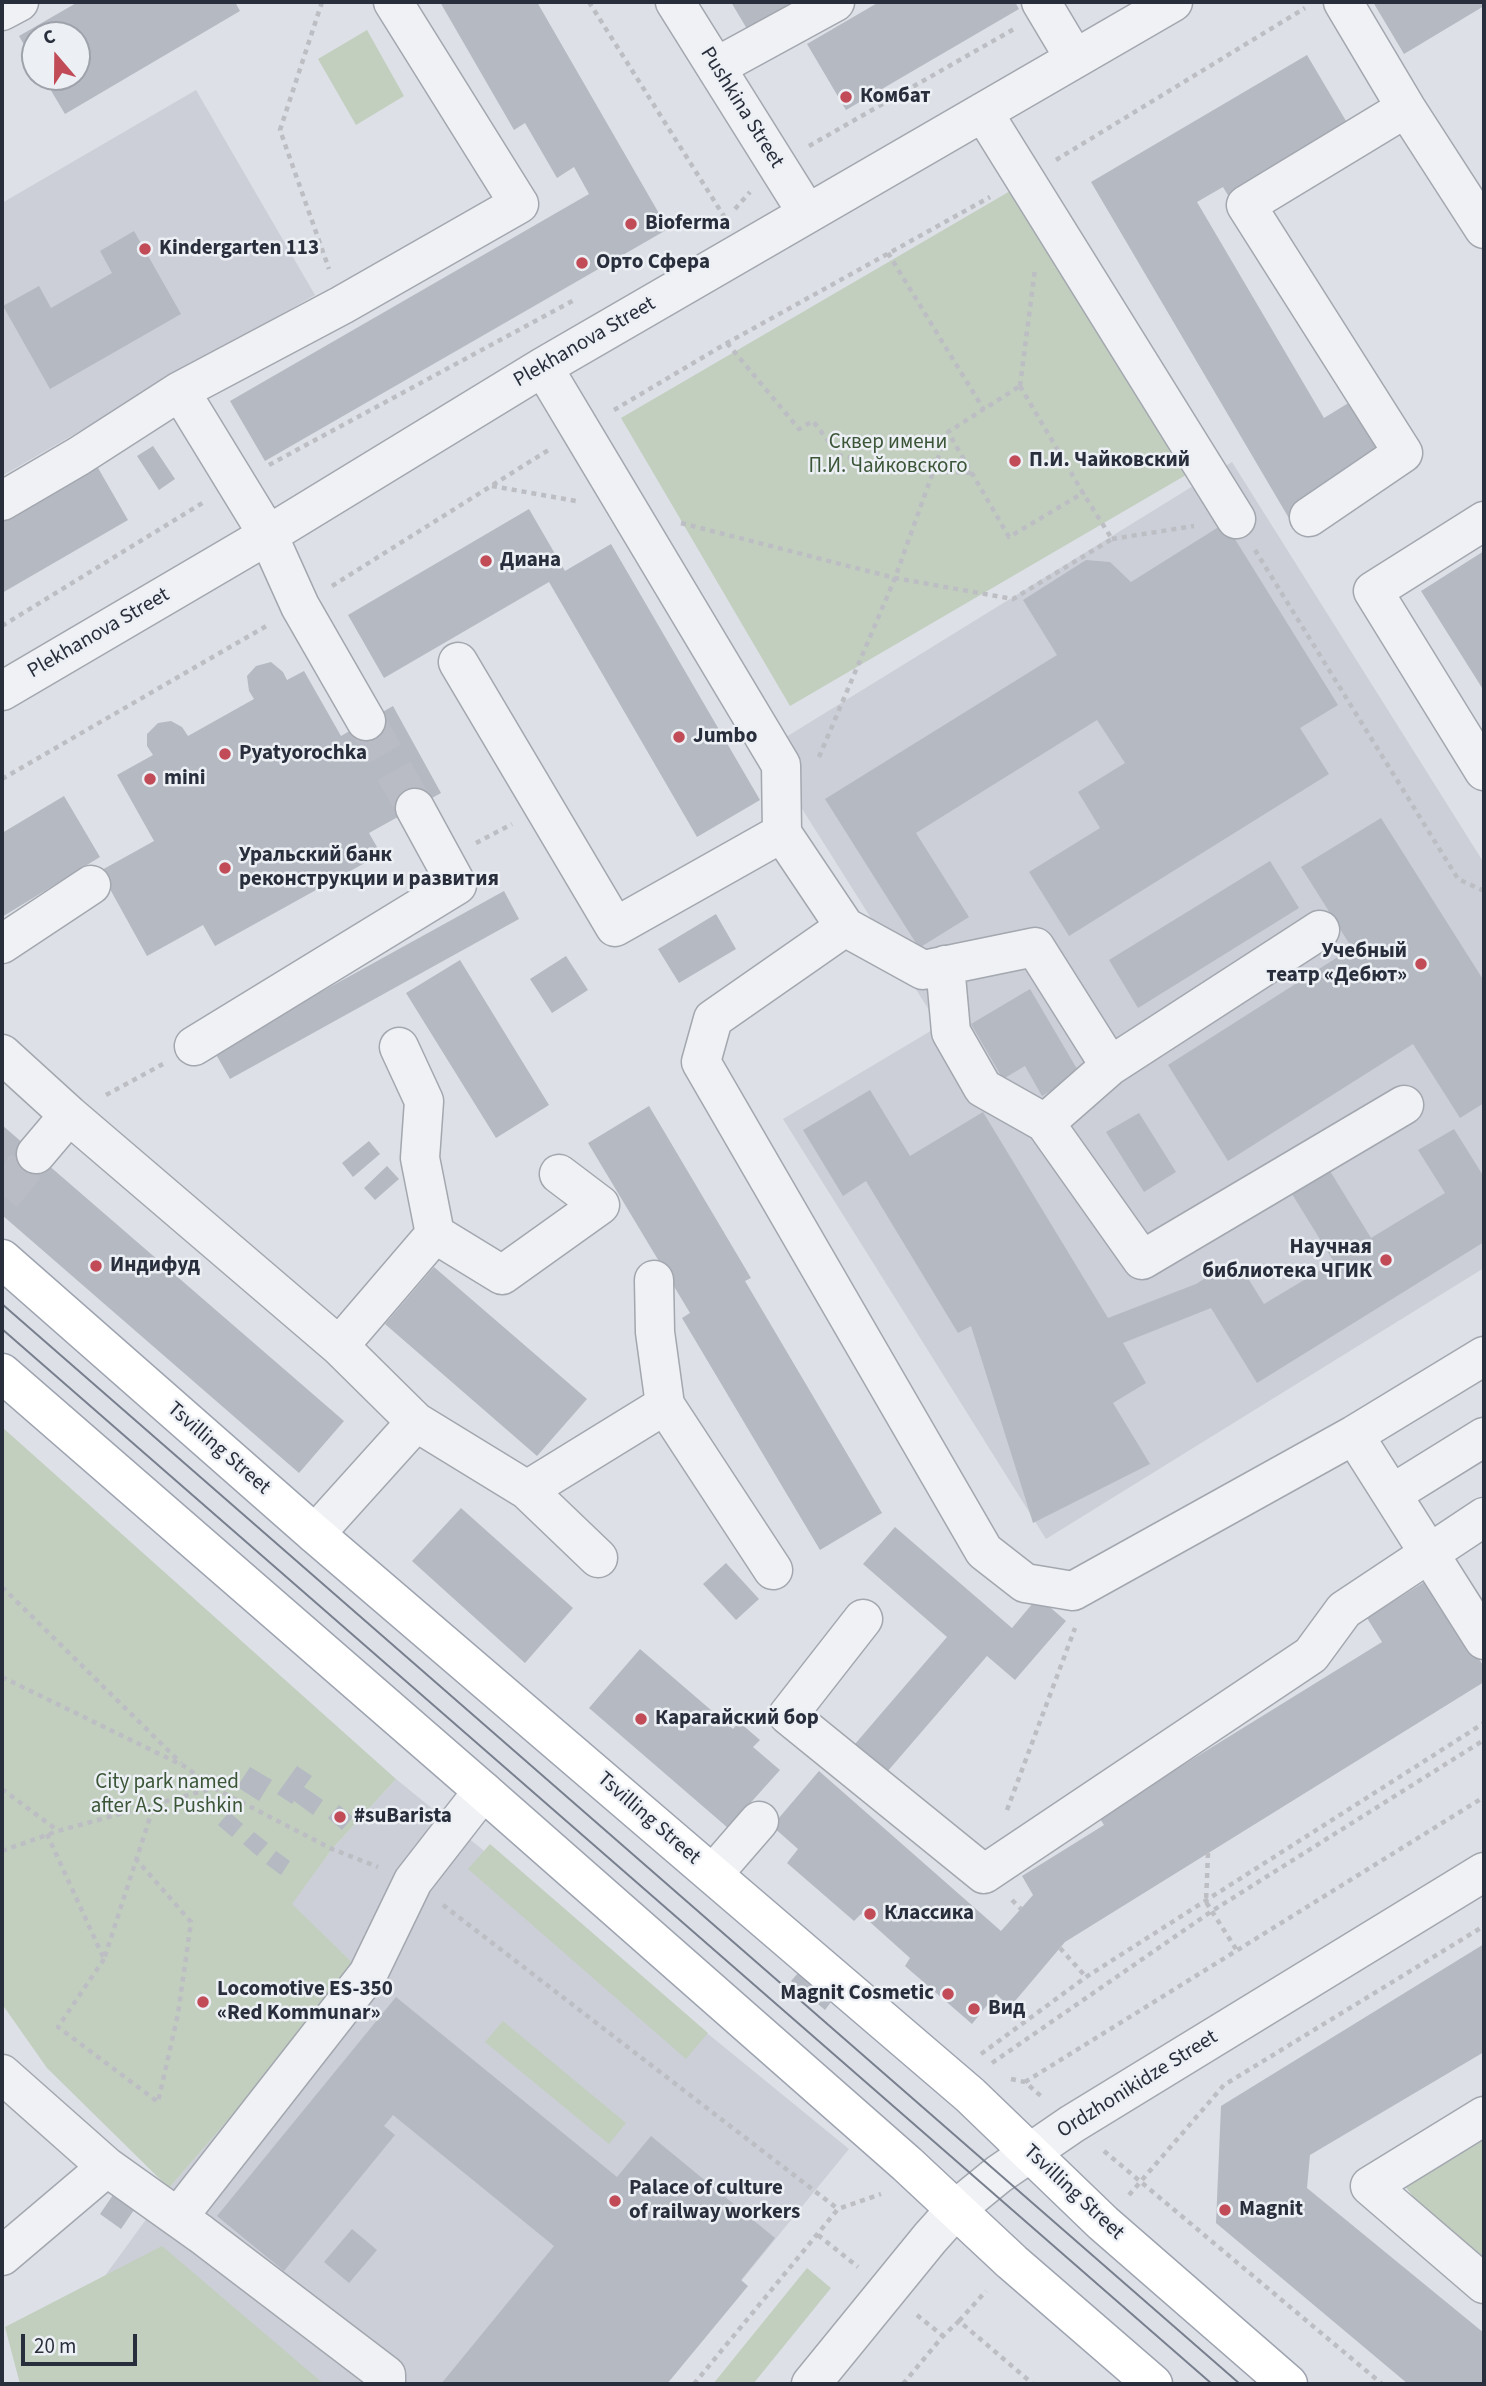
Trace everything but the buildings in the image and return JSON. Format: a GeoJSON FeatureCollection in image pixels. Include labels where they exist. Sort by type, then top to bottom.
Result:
{"type":"FeatureCollection","features":[{"type":"Feature","properties":{"kind":"main road","name":"Tsvilling Street"},"geometry":{"type":"LineString","coordinates":[[2,1259],[315,1534],[970,2095],[1103,2223],[1288,2384]]}},
{"type":"Feature","properties":{"kind":"main road"},"geometry":{"type":"LineString","coordinates":[[2,1373],[483,1791],[1153,2384]]}},
{"type":"Feature","properties":{"kind":"street"},"geometry":{"type":"LineString","coordinates":[[2,11],[19,2]]}},
{"type":"Feature","properties":{"kind":"street"},"geometry":{"type":"LineString","coordinates":[[2,501],[79,456],[180,391],[342,305],[519,204],[393,2]]}},
{"type":"Feature","properties":{"kind":"street","name":"Pushkina Street"},"geometry":{"type":"LineString","coordinates":[[674,2],[807,213]]}},
{"type":"Feature","properties":{"kind":"street"},"geometry":{"type":"LineString","coordinates":[[716,67],[835,2]]}},
{"type":"Feature","properties":{"kind":"street","name":"Plekhanova Street"},"geometry":{"type":"LineString","coordinates":[[2,691],[268,535],[543,366],[1173,2]]}},
{"type":"Feature","properties":{"kind":"street"},"geometry":{"type":"LineString","coordinates":[[1343,2],[1406,108],[1484,229]]}},
{"type":"Feature","properties":{"kind":"street"},"geometry":{"type":"LineString","coordinates":[[1044,6],[1075,58]]}},
{"type":"Feature","properties":{"kind":"street"},"geometry":{"type":"LineString","coordinates":[[1309,517],[1403,453],[1246,205],[1406,108]]}},
{"type":"Feature","properties":{"kind":"street"},"geometry":{"type":"LineString","coordinates":[[983,112],[1236,519]]}},
{"type":"Feature","properties":{"kind":"street"},"geometry":{"type":"LineString","coordinates":[[543,366],[782,765],[782,833],[845,927],[923,970],[1035,947],[1110,1066]]}},
{"type":"Feature","properties":{"kind":"street"},"geometry":{"type":"LineString","coordinates":[[180,391],[268,535],[300,606],[366,721]]}},
{"type":"Feature","properties":{"kind":"street"},"geometry":{"type":"LineString","coordinates":[[1484,522],[1373,591],[1484,771]]}},
{"type":"Feature","properties":{"kind":"street"},"geometry":{"type":"LineString","coordinates":[[458,662],[615,927],[782,833]]}},
{"type":"Feature","properties":{"kind":"street"},"geometry":{"type":"LineString","coordinates":[[194,1046],[457,884],[415,807]]}},
{"type":"Feature","properties":{"kind":"street"},"geometry":{"type":"LineString","coordinates":[[2,944],[92,885]]}},
{"type":"Feature","properties":{"kind":"street"},"geometry":{"type":"LineString","coordinates":[[845,927],[713,1019],[701,1062],[984,1551],[1025,1583],[1073,1591],[1354,1435],[1484,1356]]}},
{"type":"Feature","properties":{"kind":"street"},"geometry":{"type":"LineString","coordinates":[[1045,1123],[1110,1066],[1320,930]]}},
{"type":"Feature","properties":{"kind":"street"},"geometry":{"type":"LineString","coordinates":[[945,965],[951,1032],[983,1088],[1045,1123],[1142,1260],[1404,1105]]}},
{"type":"Feature","properties":{"kind":"street"},"geometry":{"type":"LineString","coordinates":[[400,1046],[424,1101],[420,1158],[435,1234],[502,1275],[600,1205],[559,1174]]}},
{"type":"Feature","properties":{"kind":"street"},"geometry":{"type":"LineString","coordinates":[[2,1054],[68,1115],[340,1346],[416,1422],[527,1490],[598,1558]]}},
{"type":"Feature","properties":{"kind":"street"},"geometry":{"type":"LineString","coordinates":[[36,1154],[68,1115]]}},
{"type":"Feature","properties":{"kind":"street"},"geometry":{"type":"LineString","coordinates":[[340,1346],[435,1234]]}},
{"type":"Feature","properties":{"kind":"street"},"geometry":{"type":"LineString","coordinates":[[653,1280],[655,1332],[665,1405],[774,1570]]}},
{"type":"Feature","properties":{"kind":"street"},"geometry":{"type":"LineString","coordinates":[[527,1490],[665,1405]]}},
{"type":"Feature","properties":{"kind":"street"},"geometry":{"type":"LineString","coordinates":[[315,1534],[416,1422]]}},
{"type":"Feature","properties":{"kind":"street"},"geometry":{"type":"LineString","coordinates":[[1354,1435],[1484,1640]]}},
{"type":"Feature","properties":{"kind":"street"},"geometry":{"type":"LineString","coordinates":[[1392,1494],[1484,1437]]}},
{"type":"Feature","properties":{"kind":"street"},"geometry":{"type":"LineString","coordinates":[[863,1619],[788,1715],[984,1874],[1311,1655],[1345,1610],[1484,1517]]}},
{"type":"Feature","properties":{"kind":"street"},"geometry":{"type":"LineString","coordinates":[[178,2217],[368,1974],[413,1881],[483,1791]]}},
{"type":"Feature","properties":{"kind":"street"},"geometry":{"type":"LineString","coordinates":[[713,1874],[759,1821]]}},
{"type":"Feature","properties":{"kind":"street","name":"Ordzhonikidze Street"},"geometry":{"type":"LineString","coordinates":[[811,2384],[956,2209],[999,2174],[1072,2124],[1484,1872]]}},
{"type":"Feature","properties":{"kind":"street"},"geometry":{"type":"LineString","coordinates":[[2,2074],[107,2167],[178,2217],[386,2375],[386,2384]]}},
{"type":"Feature","properties":{"kind":"street"},"geometry":{"type":"LineString","coordinates":[[1484,2116],[1370,2186],[1484,2284]]}},
{"type":"Feature","properties":{"kind":"street"},"geometry":{"type":"LineString","coordinates":[[2,2256],[107,2167]]}},
{"type":"Feature","properties":{"kind":"path"},"geometry":{"type":"LineString","coordinates":[[322,2],[280,130],[342,305]]}},
{"type":"Feature","properties":{"kind":"path"},"geometry":{"type":"LineString","coordinates":[[589,2],[726,218]]}},
{"type":"Feature","properties":{"kind":"path"},"geometry":{"type":"LineString","coordinates":[[2,779],[300,606],[581,430],[727,343],[888,253],[1033,193],[1315,2]]}},
{"type":"Feature","properties":{"kind":"path"},"geometry":{"type":"LineString","coordinates":[[713,225],[726,218],[776,164],[1044,6]]}},
{"type":"Feature","properties":{"kind":"path"},"geometry":{"type":"LineString","coordinates":[[1033,193],[1020,386],[1112,539]]}},
{"type":"Feature","properties":{"kind":"path"},"geometry":{"type":"LineString","coordinates":[[888,253],[984,410]]}},
{"type":"Feature","properties":{"kind":"path"},"geometry":{"type":"LineString","coordinates":[[2,626],[236,483],[579,298]]}},
{"type":"Feature","properties":{"kind":"path"},"geometry":{"type":"LineString","coordinates":[[727,343],[799,429],[813,421],[839,455],[901,470],[971,473]]}},
{"type":"Feature","properties":{"kind":"path"},"geometry":{"type":"LineString","coordinates":[[818,760],[895,578],[948,432],[1020,386]]}},
{"type":"Feature","properties":{"kind":"path"},"geometry":{"type":"LineString","coordinates":[[948,432],[1009,537],[1083,494]]}},
{"type":"Feature","properties":{"kind":"path"},"geometry":{"type":"LineString","coordinates":[[491,486],[629,510],[895,578],[1013,599],[1112,539],[1236,519],[1458,879],[1484,891]]}},
{"type":"Feature","properties":{"kind":"path"},"geometry":{"type":"LineString","coordinates":[[444,861],[543,807]]}},
{"type":"Feature","properties":{"kind":"path"},"geometry":{"type":"LineString","coordinates":[[68,1115],[194,1046]]}},
{"type":"Feature","properties":{"kind":"path"},"geometry":{"type":"LineString","coordinates":[[2,1587],[184,1766]]}},
{"type":"Feature","properties":{"kind":"path"},"geometry":{"type":"LineString","coordinates":[[1007,1811],[1078,1621],[1073,1591]]}},
{"type":"Feature","properties":{"kind":"path"},"geometry":{"type":"LineString","coordinates":[[979,2054],[1086,1977],[1484,1723]]}},
{"type":"Feature","properties":{"kind":"path"},"geometry":{"type":"LineString","coordinates":[[983,2069],[1212,1911],[1484,1740]]}},
{"type":"Feature","properties":{"kind":"path"},"geometry":{"type":"LineString","coordinates":[[2,1851],[47,1834],[214,1788]]}},
{"type":"Feature","properties":{"kind":"path"},"geometry":{"type":"LineString","coordinates":[[2,1789],[58,1831]]}},
{"type":"Feature","properties":{"kind":"path"},"geometry":{"type":"LineString","coordinates":[[1025,2082],[1484,1797]]}},
{"type":"Feature","properties":{"kind":"path"},"geometry":{"type":"LineString","coordinates":[[136,1859],[191,1922],[178,2014],[158,2102],[58,2027],[104,1959],[136,1859],[154,1805]]}},
{"type":"Feature","properties":{"kind":"path"},"geometry":{"type":"LineString","coordinates":[[47,1834],[104,1959]]}},
{"type":"Feature","properties":{"kind":"path"},"geometry":{"type":"LineString","coordinates":[[1208,1853],[1206,1902],[1236,1950]]}},
{"type":"Feature","properties":{"kind":"path"},"geometry":{"type":"LineString","coordinates":[[984,1874],[1021,1909]]}},
{"type":"Feature","properties":{"kind":"path"},"geometry":{"type":"LineString","coordinates":[[1103,2223],[1224,2085],[1484,1926]]}},
{"type":"Feature","properties":{"kind":"path"},"geometry":{"type":"LineString","coordinates":[[1060,1948],[1086,1977]]}},
{"type":"Feature","properties":{"kind":"path"},"geometry":{"type":"LineString","coordinates":[[694,2384],[838,2209],[880,2195],[907,2164]]}},
{"type":"Feature","properties":{"kind":"path"},"geometry":{"type":"LineString","coordinates":[[903,2384],[943,2336],[1012,2262]]}},
{"type":"Feature","properties":{"kind":"path"},"geometry":{"type":"LineString","coordinates":[[959,2321],[1033,2384]]}},
{"type":"Feature","properties":{"kind":"shaded area","name":"Kindergarten 113"},"geometry":{"type":"Polygon","coordinates":[[[196,90],[315,295],[2,476],[2,203],[196,90]]]}},
{"type":"Feature","properties":{"kind":"shaded area"},"geometry":{"type":"Polygon","coordinates":[[[1232,462],[1484,863],[1484,1268],[1046,1539],[783,1119],[939,1026],[765,750],[1232,462]]]}},
{"type":"Feature","properties":{"kind":"shaded area"},"geometry":{"type":"Polygon","coordinates":[[[396,1779],[849,2149],[657,2384],[26,2384],[169,2188],[359,1969],[291,1904],[332,1849],[396,1779]]]}},
{"type":"Feature","properties":{"kind":"green space"},"geometry":{"type":"Polygon","coordinates":[[[367,30],[404,96],[356,125],[318,59],[367,30]]]}},
{"type":"Feature","properties":{"kind":"green space","name":"Сквер имени П.И. Чайковского"},"geometry":{"type":"Polygon","coordinates":[[[1029,180],[1198,468],[790,706],[621,418],[1029,180]]]}},
{"type":"Feature","properties":{"kind":"green space","name":"City park named after A.S. Pushkin"},"geometry":{"type":"Polygon","coordinates":[[[2,1427],[396,1779],[332,1849],[292,1904],[359,1969],[169,2188],[47,2068],[2,2004],[2,1427]]]}},
{"type":"Feature","properties":{"kind":"green space"},"geometry":{"type":"Polygon","coordinates":[[[490,1844],[708,2033],[686,2059],[468,1869],[490,1844]]]}},
{"type":"Feature","properties":{"kind":"green space"},"geometry":{"type":"Polygon","coordinates":[[[503,2021],[626,2123],[609,2144],[485,2042],[503,2021]]]}},
{"type":"Feature","properties":{"kind":"green space"},"geometry":{"type":"Polygon","coordinates":[[[1484,2102],[1484,2270],[1448,2242],[1388,2164],[1484,2102]]]}},
{"type":"Feature","properties":{"kind":"green space"},"geometry":{"type":"Polygon","coordinates":[[[162,2246],[324,2384],[20,2384],[5,2327],[162,2246]]]}},
{"type":"Feature","properties":{"kind":"green space"},"geometry":{"type":"Polygon","coordinates":[[[807,2268],[831,2288],[753,2384],[713,2384],[807,2268]]]}},
{"type":"Feature","properties":{"kind":"tunnel"},"geometry":{"type":"LineString","coordinates":[[366,721],[415,808]]}},
{"type":"Feature","properties":{"kind":"tunnel"},"geometry":{"type":"LineString","coordinates":[[2,1195],[36,1154]]}},
{"type":"Feature","properties":{"kind":"tram line"},"geometry":{"type":"LineString","coordinates":[[2,1304],[1240,2384]]}},
{"type":"Feature","properties":{"kind":"tram line"},"geometry":{"type":"LineString","coordinates":[[2,1329],[1212,2384]]}},
{"type":"Feature","properties":{"kind":"place","name":"Комбат"},"geometry":{"type":"Point","coordinates":[846,97]}},
{"type":"Feature","properties":{"kind":"place","name":"Bioferma"},"geometry":{"type":"Point","coordinates":[631,224]}},
{"type":"Feature","properties":{"kind":"place","name":"Kindergarten 113"},"geometry":{"type":"Point","coordinates":[145,249]}},
{"type":"Feature","properties":{"kind":"place","name":"Орто Сфера"},"geometry":{"type":"Point","coordinates":[582,263]}},
{"type":"Feature","properties":{"kind":"place","name":"П.И. Чайковский"},"geometry":{"type":"Point","coordinates":[1015,461]}},
{"type":"Feature","properties":{"kind":"place","name":"Диана"},"geometry":{"type":"Point","coordinates":[486,561]}},
{"type":"Feature","properties":{"kind":"place","name":"Jumbo"},"geometry":{"type":"Point","coordinates":[679,737]}},
{"type":"Feature","properties":{"kind":"place","name":"Pyatyorochka"},"geometry":{"type":"Point","coordinates":[225,754]}},
{"type":"Feature","properties":{"kind":"place","name":"mini"},"geometry":{"type":"Point","coordinates":[150,779]}},
{"type":"Feature","properties":{"kind":"place","name":"Уральский банк реконструкции и развития"},"geometry":{"type":"Point","coordinates":[225,868]}},
{"type":"Feature","properties":{"kind":"place","name":"Учебный театр «Дебют»"},"geometry":{"type":"Point","coordinates":[1421,964]}},
{"type":"Feature","properties":{"kind":"place","name":"Научная библиотека ЧГИК"},"geometry":{"type":"Point","coordinates":[1386,1260]}},
{"type":"Feature","properties":{"kind":"place","name":"Индифуд"},"geometry":{"type":"Point","coordinates":[96,1266]}},
{"type":"Feature","properties":{"kind":"place","name":"Карагайский бор"},"geometry":{"type":"Point","coordinates":[641,1719]}},
{"type":"Feature","properties":{"kind":"place","name":"#suBarista"},"geometry":{"type":"Point","coordinates":[340,1817]}},
{"type":"Feature","properties":{"kind":"place","name":"Классика"},"geometry":{"type":"Point","coordinates":[870,1914]}},
{"type":"Feature","properties":{"kind":"place","name":"Magnit Cosmetic"},"geometry":{"type":"Point","coordinates":[948,1994]}},
{"type":"Feature","properties":{"kind":"place","name":"Locomotive ES-350 «Red Kommunar»"},"geometry":{"type":"Point","coordinates":[203,2002]}},
{"type":"Feature","properties":{"kind":"place","name":"Вид"},"geometry":{"type":"Point","coordinates":[974,2009]}},
{"type":"Feature","properties":{"kind":"place","name":"Palace of culture of railway workers"},"geometry":{"type":"Point","coordinates":[615,2201]}},
{"type":"Feature","properties":{"kind":"place","name":"Magnit"},"geometry":{"type":"Point","coordinates":[1225,2210]}}]}
